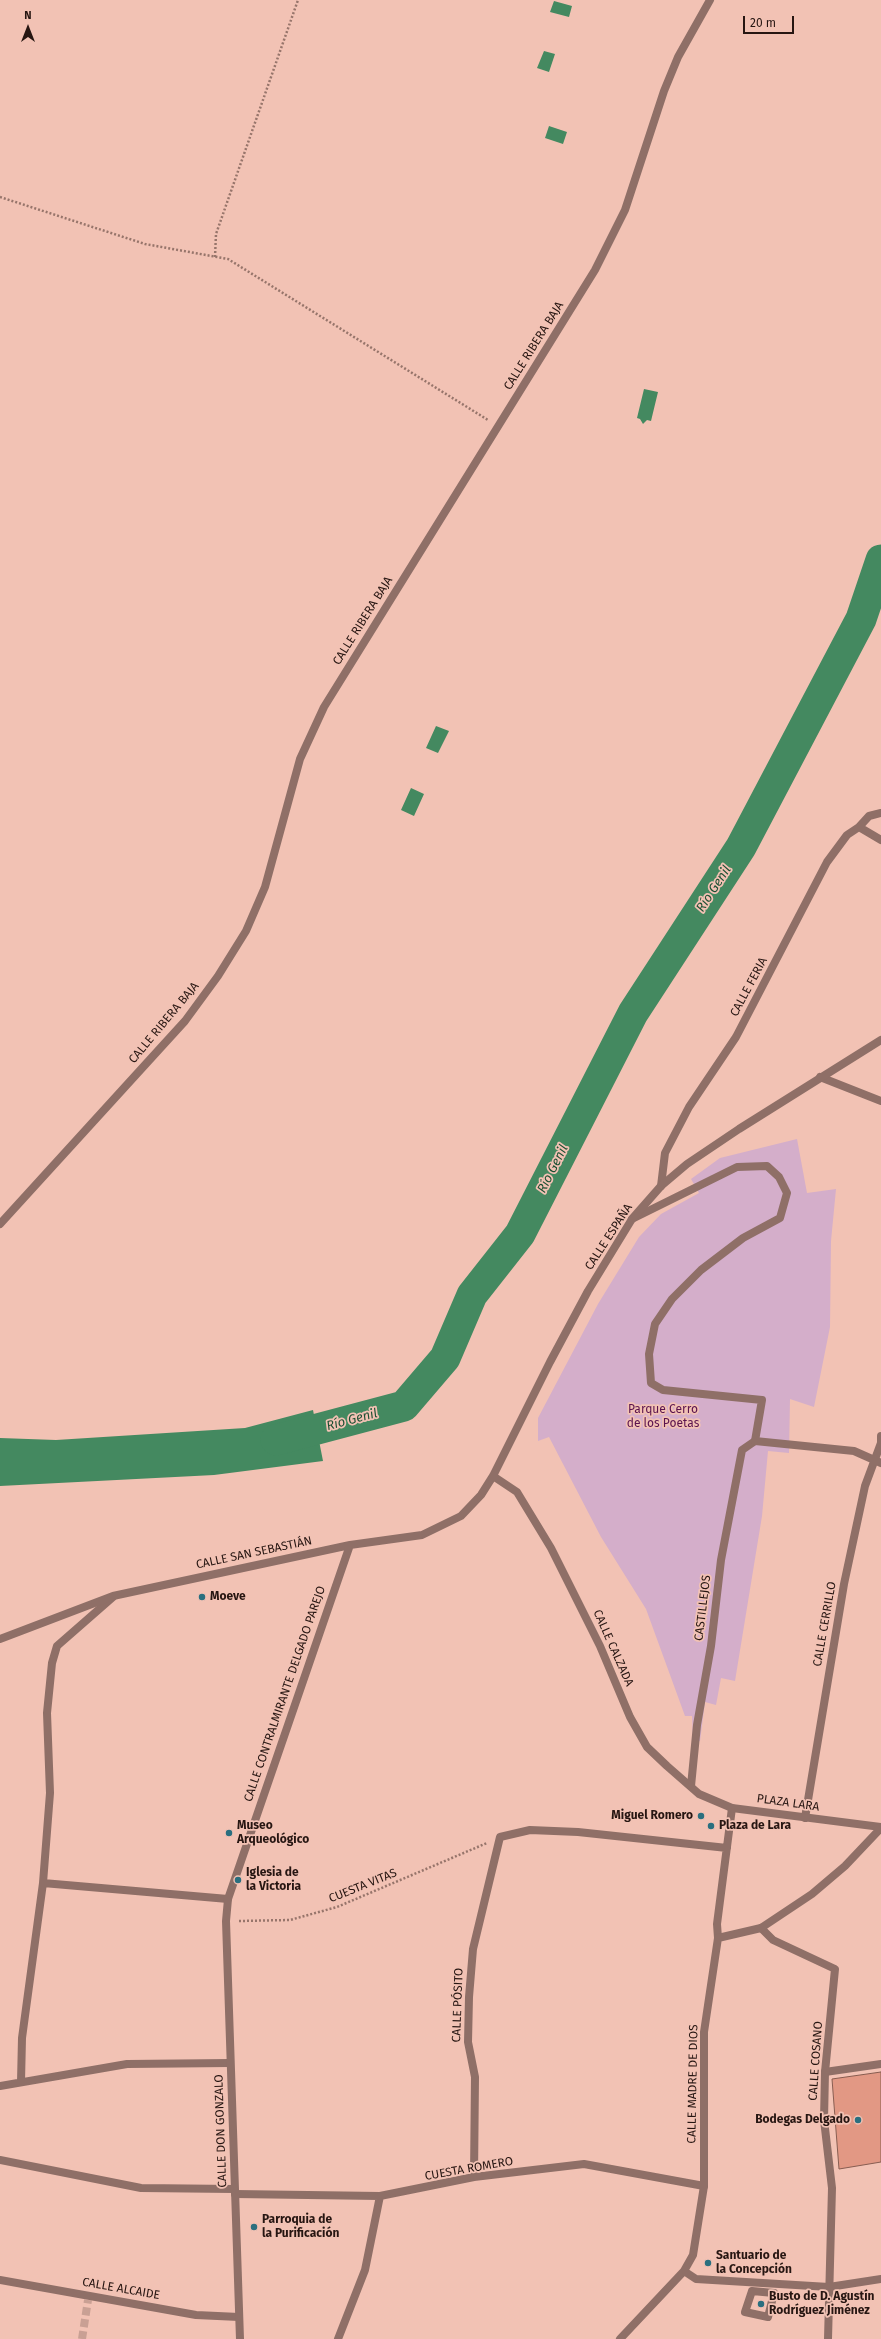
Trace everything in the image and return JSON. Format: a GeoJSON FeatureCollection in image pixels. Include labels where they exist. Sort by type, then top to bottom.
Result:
{"type":"FeatureCollection","features":[{"type":"Feature","properties":{"kind":"street","name":"CALLE RIBERA BAJA"},"geometry":{"type":"LineString","coordinates":[[0,1224],[185,1021],[218,976],[246,931],[266,887],[300,759],[324,707],[596,270],[625,210],[664,91],[678,57],[710,0]]}},
{"type":"Feature","properties":{"kind":"street","name":"CALLE FERIA"},"geometry":{"type":"LineString","coordinates":[[661,1186],[665,1153],[689,1107],[736,1037],[827,862],[847,835],[859,827],[869,816],[881,813]]}},
{"type":"Feature","properties":{"kind":"street"},"geometry":{"type":"LineString","coordinates":[[859,827],[881,840]]}},
{"type":"Feature","properties":{"kind":"street","name":"CALLE ESPAÑA"},"geometry":{"type":"LineString","coordinates":[[493,1476],[553,1355],[588,1291],[632,1219],[661,1186],[687,1164],[820,1077],[881,1040]]}},
{"type":"Feature","properties":{"kind":"street"},"geometry":{"type":"LineString","coordinates":[[820,1077],[881,1100]]}},
{"type":"Feature","properties":{"kind":"street"},"geometry":{"type":"LineString","coordinates":[[632,1219],[737,1167],[767,1166],[779,1177],[788,1193],[780,1218],[743,1238],[701,1270],[672,1299],[655,1324],[649,1354],[651,1384],[663,1390],[762,1400],[755,1441],[854,1450],[877,1462]]}},
{"type":"Feature","properties":{"kind":"street","name":"CALLE CERRILLO"},"geometry":{"type":"LineString","coordinates":[[805,1818],[844,1584],[865,1486],[877,1462],[881,1436]]}},
{"type":"Feature","properties":{"kind":"street","name":"CASTILLEJOS"},"geometry":{"type":"LineString","coordinates":[[691,1786],[721,1560],[734,1502],[742,1450],[755,1441]]}},
{"type":"Feature","properties":{"kind":"street","name":"CALLE SAN SEBASTIÁN"},"geometry":{"type":"LineString","coordinates":[[1,1637],[113,1596],[350,1544],[422,1535],[461,1516],[471,1507],[493,1476]]}},
{"type":"Feature","properties":{"kind":"street","name":"CALLE CALZADA"},"geometry":{"type":"LineString","coordinates":[[493,1476],[517,1492],[551,1548],[600,1646],[630,1717],[647,1747],[699,1794],[732,1808]]}},
{"type":"Feature","properties":{"kind":"street","name":"CALLE CONTRALMIRANTE DELGADO PAREJO"},"geometry":{"type":"LineString","coordinates":[[226,1921],[228,1899],[350,1544]]}},
{"type":"Feature","properties":{"kind":"street"},"geometry":{"type":"LineString","coordinates":[[21,2082],[22,2038],[43,1883],[50,1793],[47,1713],[52,1663],[57,1646],[113,1596]]}},
{"type":"Feature","properties":{"kind":"street"},"geometry":{"type":"LineString","coordinates":[[500,1836],[530,1830],[578,1832],[727,1848],[732,1808]]}},
{"type":"Feature","properties":{"kind":"street","name":"PLAZA LARA"},"geometry":{"type":"LineString","coordinates":[[732,1808],[881,1828]]}},
{"type":"Feature","properties":{"kind":"street"},"geometry":{"type":"LineString","coordinates":[[718,1938],[761,1928],[812,1894],[845,1866],[881,1828]]}},
{"type":"Feature","properties":{"kind":"street","name":"CALLE PÓSITO"},"geometry":{"type":"LineString","coordinates":[[474,2177],[475,2077],[468,2042],[469,1997],[473,1949],[500,1836]]}},
{"type":"Feature","properties":{"kind":"street","name":"CALLE MADRE DE DIOS"},"geometry":{"type":"LineString","coordinates":[[620,2339],[684,2271],[693,2255],[704,2186],[704,2032],[718,1938],[716,1924],[727,1848]]}},
{"type":"Feature","properties":{"kind":"street"},"geometry":{"type":"LineString","coordinates":[[43,1883],[228,1899]]}},
{"type":"Feature","properties":{"kind":"street","name":"CALLE DON GONZALO"},"geometry":{"type":"LineString","coordinates":[[226,1921],[240,2339]]}},
{"type":"Feature","properties":{"kind":"street","name":"CALLE COSANO"},"geometry":{"type":"LineString","coordinates":[[761,1928],[773,1940],[835,1970],[825,2072],[824,2120],[832,2188],[828,2339]]}},
{"type":"Feature","properties":{"kind":"street"},"geometry":{"type":"LineString","coordinates":[[0,2086],[127,2064],[230,2063]]}},
{"type":"Feature","properties":{"kind":"street"},"geometry":{"type":"LineString","coordinates":[[825,2072],[881,2064]]}},
{"type":"Feature","properties":{"kind":"street","name":"CUESTA ROMERO"},"geometry":{"type":"LineString","coordinates":[[0,2160],[141,2188],[235,2192],[380,2196],[474,2177],[584,2164],[704,2186]]}},
{"type":"Feature","properties":{"kind":"street"},"geometry":{"type":"LineString","coordinates":[[338,2339],[365,2270],[380,2196]]}},
{"type":"Feature","properties":{"kind":"street"},"geometry":{"type":"LineString","coordinates":[[684,2271],[696,2279],[829,2287],[881,2279]]}},
{"type":"Feature","properties":{"kind":"street","name":"CALLE ALCAIDE"},"geometry":{"type":"LineString","coordinates":[[0,2280],[196,2315],[239,2318]]}},
{"type":"Feature","properties":{"kind":"path"},"geometry":{"type":"LineString","coordinates":[[215,257],[216,234],[298,0]]}},
{"type":"Feature","properties":{"kind":"path"},"geometry":{"type":"LineString","coordinates":[[0,197],[145,244],[228,259],[498,426]]}},
{"type":"Feature","properties":{"kind":"path","name":"CUESTA VITAS"},"geometry":{"type":"LineString","coordinates":[[226,1921],[290,1920],[337,1907],[500,1836]]}},
{"type":"Feature","properties":{"kind":"green space","name":"Parque Cerro de los Poetas"},"geometry":{"type":"Polygon","coordinates":[[[797,1139],[807,1193],[836,1189],[831,1241],[830,1327],[814,1407],[790,1399],[789,1453],[768,1451],[762,1516],[735,1681],[721,1678],[716,1705],[705,1702],[700,1741],[693,1740],[692,1716],[685,1716],[646,1609],[601,1537],[549,1437],[538,1441],[538,1418],[598,1304],[639,1237],[661,1214],[699,1193],[691,1179],[720,1158],[797,1139]]]}},
{"type":"Feature","properties":{"kind":"shaded area"},"geometry":{"type":"Polygon","coordinates":[[[554,1],[572,6],[569,17],[550,12],[554,1]]]}},
{"type":"Feature","properties":{"kind":"shaded area"},"geometry":{"type":"Polygon","coordinates":[[[544,51],[555,54],[549,72],[537,68],[544,51]]]}},
{"type":"Feature","properties":{"kind":"shaded area"},"geometry":{"type":"Polygon","coordinates":[[[549,126],[567,132],[563,144],[545,138],[549,126]]]}},
{"type":"Feature","properties":{"kind":"shaded area"},"geometry":{"type":"Polygon","coordinates":[[[644,389],[658,392],[651,421],[647,420],[643,424],[640,419],[637,418],[644,389]]]}},
{"type":"Feature","properties":{"kind":"shaded area"},"geometry":{"type":"Polygon","coordinates":[[[436,726],[449,731],[438,753],[426,748],[436,726]]]}},
{"type":"Feature","properties":{"kind":"shaded area"},"geometry":{"type":"Polygon","coordinates":[[[411,788],[424,794],[414,816],[401,810],[411,788]]]}},
{"type":"Feature","properties":{"kind":"shaded area"},"geometry":{"type":"Polygon","coordinates":[[[313,1410],[323,1461],[214,1475],[0,1486],[0,1438],[56,1440],[245,1428],[313,1410]]]}},
{"type":"Feature","properties":{"kind":"building","name":"Bodegas Delgado"},"geometry":{"type":"Polygon","coordinates":[[[881,2072],[881,2162],[839,2169],[832,2079],[881,2072]]]}},
{"type":"Feature","properties":{"kind":"waterway","name":"Río Genil"},"geometry":{"type":"LineString","coordinates":[[276,1440],[404,1406],[445,1358],[472,1295],[520,1234],[633,1013],[741,847],[861,619],[881,560]]}},
{"type":"Feature","properties":{"kind":"tunnel"},"geometry":{"type":"LineString","coordinates":[[82,2339],[88,2300]]}},
{"type":"Feature","properties":{"kind":"place","name":"Moeve"},"geometry":{"type":"Point","coordinates":[202,1597]}},
{"type":"Feature","properties":{"kind":"place","name":"Miguel Romero"},"geometry":{"type":"Point","coordinates":[701,1816]}},
{"type":"Feature","properties":{"kind":"place","name":"Plaza de Lara"},"geometry":{"type":"Point","coordinates":[711,1826]}},
{"type":"Feature","properties":{"kind":"place","name":"Museo Arqueológico"},"geometry":{"type":"Point","coordinates":[229,1833]}},
{"type":"Feature","properties":{"kind":"place","name":"Iglesia de la Victoria"},"geometry":{"type":"Point","coordinates":[238,1880]}},
{"type":"Feature","properties":{"kind":"place","name":"Bodegas Delgado"},"geometry":{"type":"Point","coordinates":[858,2120]}},
{"type":"Feature","properties":{"kind":"place","name":"Parroquia de la Purificación"},"geometry":{"type":"Point","coordinates":[254,2227]}},
{"type":"Feature","properties":{"kind":"place","name":"Santuario de la Concepción"},"geometry":{"type":"Point","coordinates":[708,2263]}},
{"type":"Feature","properties":{"kind":"place","name":"Busto de D. Agustín Rodríguez Jiménez"},"geometry":{"type":"Point","coordinates":[761,2304]}}]}
